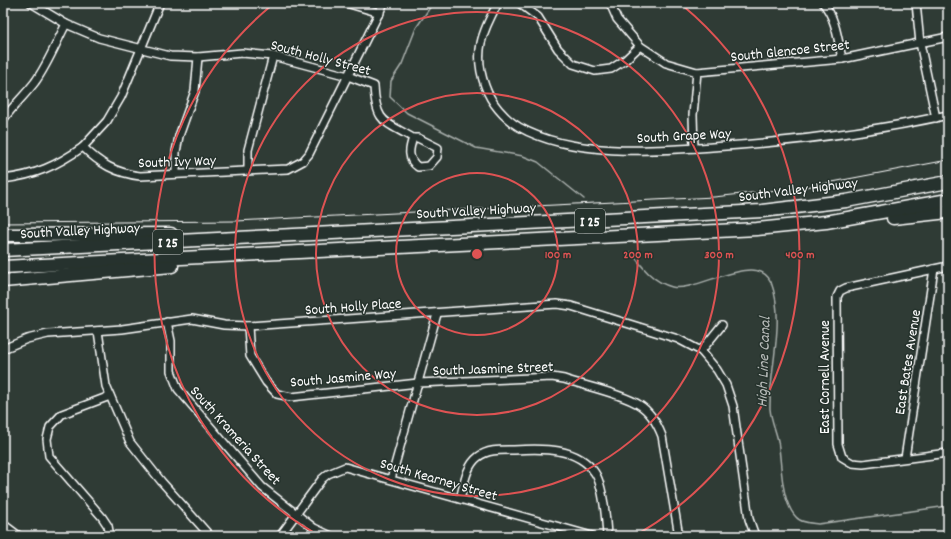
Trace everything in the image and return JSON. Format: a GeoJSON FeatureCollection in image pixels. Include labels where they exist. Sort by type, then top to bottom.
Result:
{"type":"FeatureCollection","features":[{"type":"Feature","properties":{"kind":"highway"},"geometry":{"type":"LineString","coordinates":[[846,201],[948,174]]}},
{"type":"Feature","properties":{"kind":"highway","name":"South Valley Highway"},"geometry":{"type":"LineString","coordinates":[[3,250],[762,211],[846,201],[948,182]]}},
{"type":"Feature","properties":{"kind":"highway","name":"I 25"},"geometry":{"type":"LineString","coordinates":[[3,267],[698,233],[826,222],[948,200]]}},
{"type":"Feature","properties":{"kind":"highway"},"geometry":{"type":"LineString","coordinates":[[826,222],[901,218],[948,212]]}},
{"type":"Feature","properties":{"kind":"highway"},"geometry":{"type":"LineString","coordinates":[[3,235],[333,233]]}},
{"type":"Feature","properties":{"kind":"highway"},"geometry":{"type":"LineString","coordinates":[[3,281],[76,276],[188,264],[252,255]]}},
{"type":"Feature","properties":{"kind":"street","name":"South Holly Street"},"geometry":{"type":"LineString","coordinates":[[31,3],[66,24],[99,38],[170,56],[198,57],[236,53],[273,56],[348,76],[374,86],[377,110],[382,119],[393,129],[413,138],[418,138],[438,148],[437,157],[429,166],[418,167],[411,159],[410,148],[413,138]]}},
{"type":"Feature","properties":{"kind":"street"},"geometry":{"type":"LineString","coordinates":[[3,179],[21,177],[54,166],[83,147],[107,121],[121,97],[160,3]]}},
{"type":"Feature","properties":{"kind":"street"},"geometry":{"type":"LineString","coordinates":[[346,3],[380,13]]}},
{"type":"Feature","properties":{"kind":"street"},"geometry":{"type":"LineString","coordinates":[[348,76],[384,3]]}},
{"type":"Feature","properties":{"kind":"street","name":"South Grape Way"},"geometry":{"type":"LineString","coordinates":[[498,3],[484,28],[480,44],[480,69],[490,96],[506,117],[528,131],[569,143],[606,149],[694,148],[805,140],[948,115]]}},
{"type":"Feature","properties":{"kind":"street"},"geometry":{"type":"LineString","coordinates":[[519,3],[538,17],[558,50],[573,64],[595,71],[610,69],[625,60],[640,46]]}},
{"type":"Feature","properties":{"kind":"street","name":"South Glencoe Street"},"geometry":{"type":"LineString","coordinates":[[610,3],[617,19],[640,46],[666,63],[697,72],[842,59],[948,37]]}},
{"type":"Feature","properties":{"kind":"street"},"geometry":{"type":"LineString","coordinates":[[823,3],[829,10],[833,20],[842,59]]}},
{"type":"Feature","properties":{"kind":"street"},"geometry":{"type":"LineString","coordinates":[[916,3],[920,43],[936,118]]}},
{"type":"Feature","properties":{"kind":"street"},"geometry":{"type":"LineString","coordinates":[[3,120],[14,104],[35,82],[47,63],[66,24]]}},
{"type":"Feature","properties":{"kind":"street"},"geometry":{"type":"LineString","coordinates":[[248,171],[248,150],[273,56]]}},
{"type":"Feature","properties":{"kind":"street"},"geometry":{"type":"LineString","coordinates":[[176,174],[176,152],[179,136],[195,91],[198,57]]}},
{"type":"Feature","properties":{"kind":"street"},"geometry":{"type":"LineString","coordinates":[[694,148],[693,115],[697,72]]}},
{"type":"Feature","properties":{"kind":"street","name":"South Ivy Way"},"geometry":{"type":"LineString","coordinates":[[83,147],[101,163],[119,172],[140,176],[288,169],[296,165],[309,154],[348,76]]}},
{"type":"Feature","properties":{"kind":"street"},"geometry":{"type":"LineString","coordinates":[[934,270],[948,266]]}},
{"type":"Feature","properties":{"kind":"street","name":"East Cornell Avenue"},"geometry":{"type":"LineString","coordinates":[[905,458],[860,464],[844,459],[840,453],[838,444],[838,294],[846,288],[934,270]]}},
{"type":"Feature","properties":{"kind":"street","name":"East Bates Avenue"},"geometry":{"type":"LineString","coordinates":[[905,458],[934,270]]}},
{"type":"Feature","properties":{"kind":"street","name":"South Holly Place"},"geometry":{"type":"LineString","coordinates":[[3,349],[27,339],[48,334],[122,329],[192,318],[224,324],[248,326],[437,314],[557,304],[571,306],[678,339],[701,351],[717,370],[729,391],[733,406],[749,519],[755,536]]}},
{"type":"Feature","properties":{"kind":"street"},"geometry":{"type":"LineString","coordinates":[[391,479],[437,314]]}},
{"type":"Feature","properties":{"kind":"street","name":"South Krameria Street"},"geometry":{"type":"LineString","coordinates":[[167,322],[171,341],[171,371],[178,388],[262,487],[297,513],[314,528],[331,536]]}},
{"type":"Feature","properties":{"kind":"street"},"geometry":{"type":"LineString","coordinates":[[701,351],[722,325]]}},
{"type":"Feature","properties":{"kind":"street","name":"South Jasmine Way"},"geometry":{"type":"LineString","coordinates":[[248,326],[250,356],[266,382],[277,394],[292,397],[418,383]]}},
{"type":"Feature","properties":{"kind":"street"},"geometry":{"type":"LineString","coordinates":[[98,331],[102,368],[110,396],[130,442],[210,536]]}},
{"type":"Feature","properties":{"kind":"street","name":"South Jasmine Street"},"geometry":{"type":"LineString","coordinates":[[418,383],[552,377],[564,379],[638,404],[649,413],[657,424],[662,436],[679,536]]}},
{"type":"Feature","properties":{"kind":"street"},"geometry":{"type":"LineString","coordinates":[[110,396],[62,414],[50,427],[47,438],[49,456],[102,517],[108,526],[110,536]]}},
{"type":"Feature","properties":{"kind":"street"},"geometry":{"type":"LineString","coordinates":[[460,499],[468,471],[475,460],[484,454],[495,451],[541,448],[552,449],[578,458],[594,472],[600,486],[607,536]]}},
{"type":"Feature","properties":{"kind":"street"},"geometry":{"type":"LineString","coordinates":[[905,458],[948,453]]}},
{"type":"Feature","properties":{"kind":"street","name":"South Kearney Street"},"geometry":{"type":"LineString","coordinates":[[280,536],[322,479],[337,469],[345,467],[592,536]]}},
{"type":"Feature","properties":{"kind":"street"},"geometry":{"type":"LineString","coordinates":[[3,524],[19,536]]}},
{"type":"Feature","properties":{"kind":"waterway","name":"High Line Canal"},"geometry":{"type":"LineString","coordinates":[[433,3],[416,28],[402,64],[391,81],[390,97],[407,113],[476,148],[523,156],[538,162],[584,199]]}},
{"type":"Feature","properties":{"kind":"waterway","name":"High Line Canal"},"geometry":{"type":"LineString","coordinates":[[631,252],[654,278],[659,282],[672,287],[683,287],[740,271],[753,270],[764,273],[771,282],[775,297],[777,329],[770,393],[770,409],[778,441],[784,491],[791,510],[798,519],[818,524],[948,506]]}},
{"type":"Feature","properties":{"kind":"tram line"},"geometry":{"type":"LineString","coordinates":[[3,223],[236,221],[714,197],[806,187],[948,160]]}}]}
